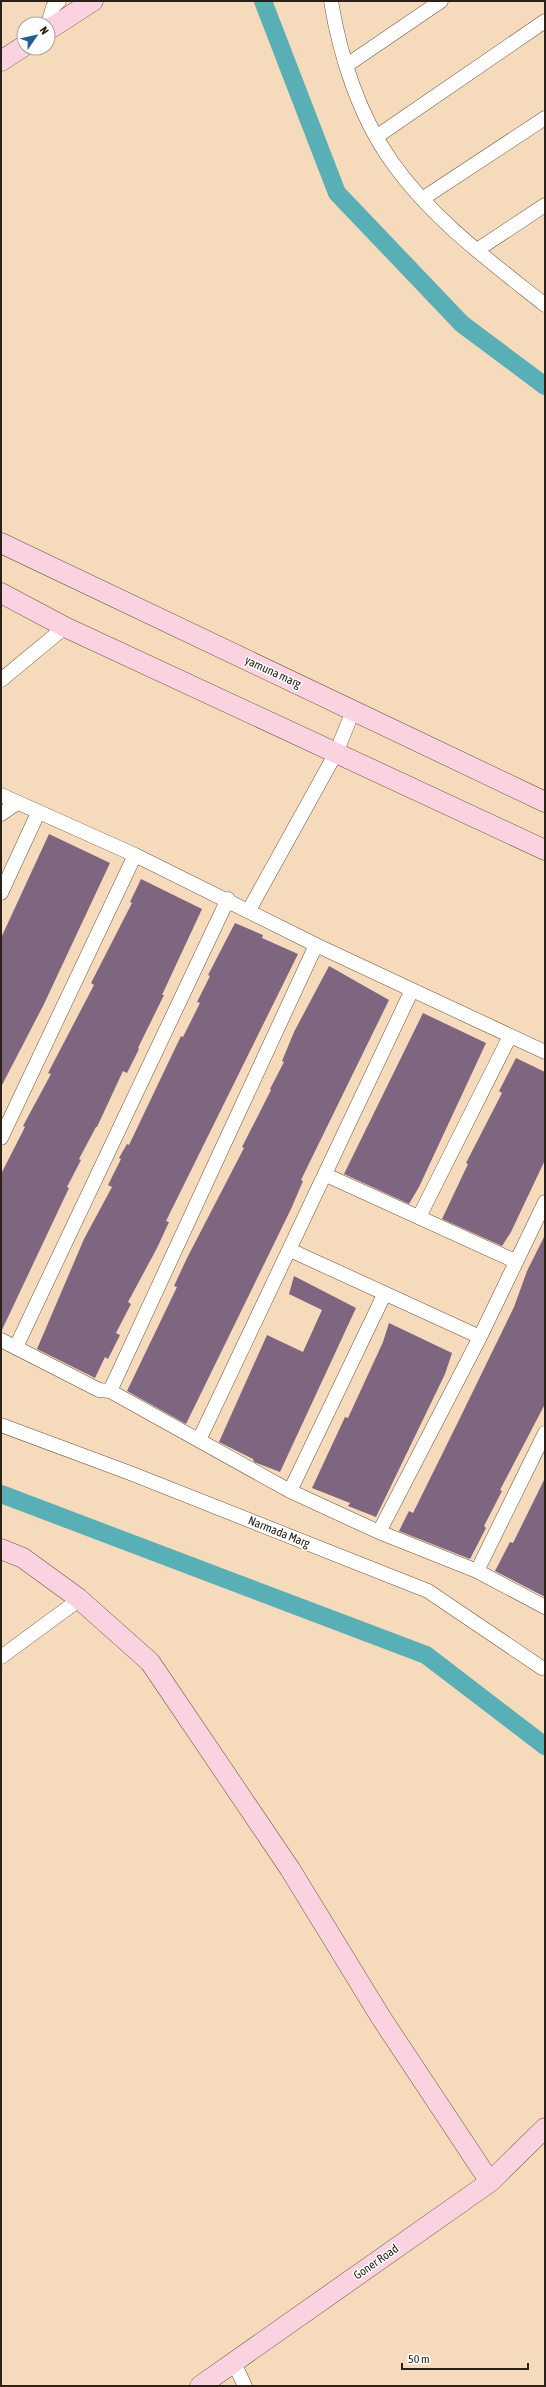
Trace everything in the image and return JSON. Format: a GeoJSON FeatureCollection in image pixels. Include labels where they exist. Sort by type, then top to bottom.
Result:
{"type":"FeatureCollection","features":[{"type":"Feature","properties":{"kind":"street"},"geometry":{"type":"LineString","coordinates":[[50,16],[53,7],[59,1]]}},
{"type":"Feature","properties":{"kind":"street"},"geometry":{"type":"LineString","coordinates":[[56,25],[93,1]]}},
{"type":"Feature","properties":{"kind":"street"},"geometry":{"type":"LineString","coordinates":[[331,1],[347,65],[365,115],[376,137],[392,162],[422,199],[477,250],[545,305]]}},
{"type":"Feature","properties":{"kind":"street"},"geometry":{"type":"LineString","coordinates":[[347,65],[441,1]]}},
{"type":"Feature","properties":{"kind":"street"},"geometry":{"type":"LineString","coordinates":[[376,137],[545,21]]}},
{"type":"Feature","properties":{"kind":"street"},"geometry":{"type":"LineString","coordinates":[[1,61],[16,51]]}},
{"type":"Feature","properties":{"kind":"street"},"geometry":{"type":"LineString","coordinates":[[422,199],[545,118]]}},
{"type":"Feature","properties":{"kind":"street"},"geometry":{"type":"LineString","coordinates":[[477,250],[545,205]]}},
{"type":"Feature","properties":{"kind":"street","name":"yamuna marg"},"geometry":{"type":"LineString","coordinates":[[1,543],[545,802]]}},
{"type":"Feature","properties":{"kind":"street"},"geometry":{"type":"LineString","coordinates":[[1,593],[65,627],[545,850]]}},
{"type":"Feature","properties":{"kind":"street"},"geometry":{"type":"LineString","coordinates":[[1,680],[53,640],[65,627]]}},
{"type":"Feature","properties":{"kind":"street"},"geometry":{"type":"LineString","coordinates":[[249,910],[336,753],[353,711]]}},
{"type":"Feature","properties":{"kind":"street"},"geometry":{"type":"LineString","coordinates":[[1,795],[38,813],[135,855],[228,899],[316,945],[545,1052]]}},
{"type":"Feature","properties":{"kind":"street"},"geometry":{"type":"LineString","coordinates":[[1,814],[17,803]]}},
{"type":"Feature","properties":{"kind":"street"},"geometry":{"type":"LineString","coordinates":[[1,893],[38,813]]}},
{"type":"Feature","properties":{"kind":"street"},"geometry":{"type":"LineString","coordinates":[[1,1138],[135,855]]}},
{"type":"Feature","properties":{"kind":"street"},"geometry":{"type":"LineString","coordinates":[[16,1347],[228,899]]}},
{"type":"Feature","properties":{"kind":"street"},"geometry":{"type":"LineString","coordinates":[[110,1391],[316,945]]}},
{"type":"Feature","properties":{"kind":"street"},"geometry":{"type":"LineString","coordinates":[[199,1440],[326,1175],[412,990]]}},
{"type":"Feature","properties":{"kind":"street"},"geometry":{"type":"LineString","coordinates":[[419,1217],[510,1036]]}},
{"type":"Feature","properties":{"kind":"street"},"geometry":{"type":"LineString","coordinates":[[326,1175],[515,1261]]}},
{"type":"Feature","properties":{"kind":"street"},"geometry":{"type":"LineString","coordinates":[[380,1532],[480,1337],[515,1261],[545,1202]]}},
{"type":"Feature","properties":{"kind":"street"},"geometry":{"type":"LineString","coordinates":[[290,1250],[384,1295],[480,1337]]}},
{"type":"Feature","properties":{"kind":"street"},"geometry":{"type":"LineString","coordinates":[[290,1491],[384,1295]]}},
{"type":"Feature","properties":{"kind":"street"},"geometry":{"type":"LineString","coordinates":[[1,1340],[99,1390],[110,1391],[290,1491],[380,1532],[477,1571],[545,1607]]}},
{"type":"Feature","properties":{"kind":"street","name":"Narmada Marg"},"geometry":{"type":"LineString","coordinates":[[1,1425],[130,1473],[428,1591],[542,1668]]}},
{"type":"Feature","properties":{"kind":"street"},"geometry":{"type":"LineString","coordinates":[[477,1571],[545,1433]]}},
{"type":"Feature","properties":{"kind":"street"},"geometry":{"type":"LineString","coordinates":[[1,1549],[23,1558],[80,1599],[150,1662],[290,1869],[380,2016],[490,2182]]}},
{"type":"Feature","properties":{"kind":"street"},"geometry":{"type":"LineString","coordinates":[[1,1657],[80,1599]]}},
{"type":"Feature","properties":{"kind":"street","name":"Goner Road"},"geometry":{"type":"LineString","coordinates":[[200,2386],[490,2182],[545,2128]]}},
{"type":"Feature","properties":{"kind":"street"},"geometry":{"type":"LineString","coordinates":[[234,2363],[246,2386]]}},
{"type":"Feature","properties":{"kind":"building"},"geometry":{"type":"Polygon","coordinates":[[[49,834],[110,863],[44,1004],[1,1087],[1,938],[49,834]]]}},
{"type":"Feature","properties":{"kind":"building"},"geometry":{"type":"Polygon","coordinates":[[[141,879],[202,909],[162,995],[164,995],[138,1048],[139,1049],[127,1073],[123,1071],[97,1127],[79,1159],[81,1160],[67,1187],[69,1188],[1,1332],[1,1174],[25,1127],[23,1126],[51,1074],[48,1073],[94,985],[91,983],[132,903],[130,902],[141,879]]]}},
{"type":"Feature","properties":{"kind":"building"},"geometry":{"type":"Polygon","coordinates":[[[235,923],[263,935],[262,938],[298,954],[166,1221],[169,1222],[157,1248],[128,1302],[131,1304],[116,1333],[120,1335],[108,1359],[105,1357],[95,1378],[37,1349],[84,1239],[112,1187],[108,1185],[121,1159],[119,1158],[127,1144],[129,1145],[181,1036],[183,1037],[200,1003],[197,1002],[210,976],[208,975],[235,923]]]}},
{"type":"Feature","properties":{"kind":"building"},"geometry":{"type":"Polygon","coordinates":[[[329,966],[389,1000],[301,1180],[303,1181],[291,1209],[186,1424],[127,1391],[177,1287],[174,1286],[187,1258],[244,1148],[242,1147],[271,1090],[270,1089],[284,1062],[282,1061],[294,1032],[329,966]]]}},
{"type":"Feature","properties":{"kind":"building"},"geometry":{"type":"Polygon","coordinates":[[[423,1013],[486,1043],[419,1187],[409,1204],[344,1174],[423,1013]]]}},
{"type":"Feature","properties":{"kind":"building"},"geometry":{"type":"Polygon","coordinates":[[[516,1058],[545,1072],[545,1160],[511,1232],[502,1246],[442,1219],[468,1164],[466,1163],[502,1093],[499,1091],[516,1058]]]}},
{"type":"Feature","properties":{"kind":"building"},"geometry":{"type":"Polygon","coordinates":[[[545,1235],[545,1404],[500,1490],[502,1491],[484,1526],[486,1528],[470,1559],[399,1531],[409,1511],[413,1513],[459,1420],[514,1307],[527,1271],[545,1235]]]}},
{"type":"Feature","properties":{"kind":"building"},"geometry":{"type":"Polygon","coordinates":[[[294,1276],[356,1308],[280,1472],[254,1462],[253,1459],[219,1442],[267,1335],[303,1352],[322,1310],[289,1294],[294,1276]]]}},
{"type":"Feature","properties":{"kind":"building"},"geometry":{"type":"Polygon","coordinates":[[[389,1323],[452,1353],[445,1374],[376,1517],[348,1506],[350,1503],[312,1488],[345,1417],[348,1418],[383,1342],[389,1323]]]}},
{"type":"Feature","properties":{"kind":"building"},"geometry":{"type":"Polygon","coordinates":[[[545,1478],[545,1597],[495,1571],[510,1542],[513,1543],[545,1478]]]}},
{"type":"Feature","properties":{"kind":"waterway"},"geometry":{"type":"LineString","coordinates":[[263,1],[337,193],[462,324],[545,386]]}},
{"type":"Feature","properties":{"kind":"waterway"},"geometry":{"type":"LineString","coordinates":[[1,1494],[426,1655],[545,1746]]}}]}
